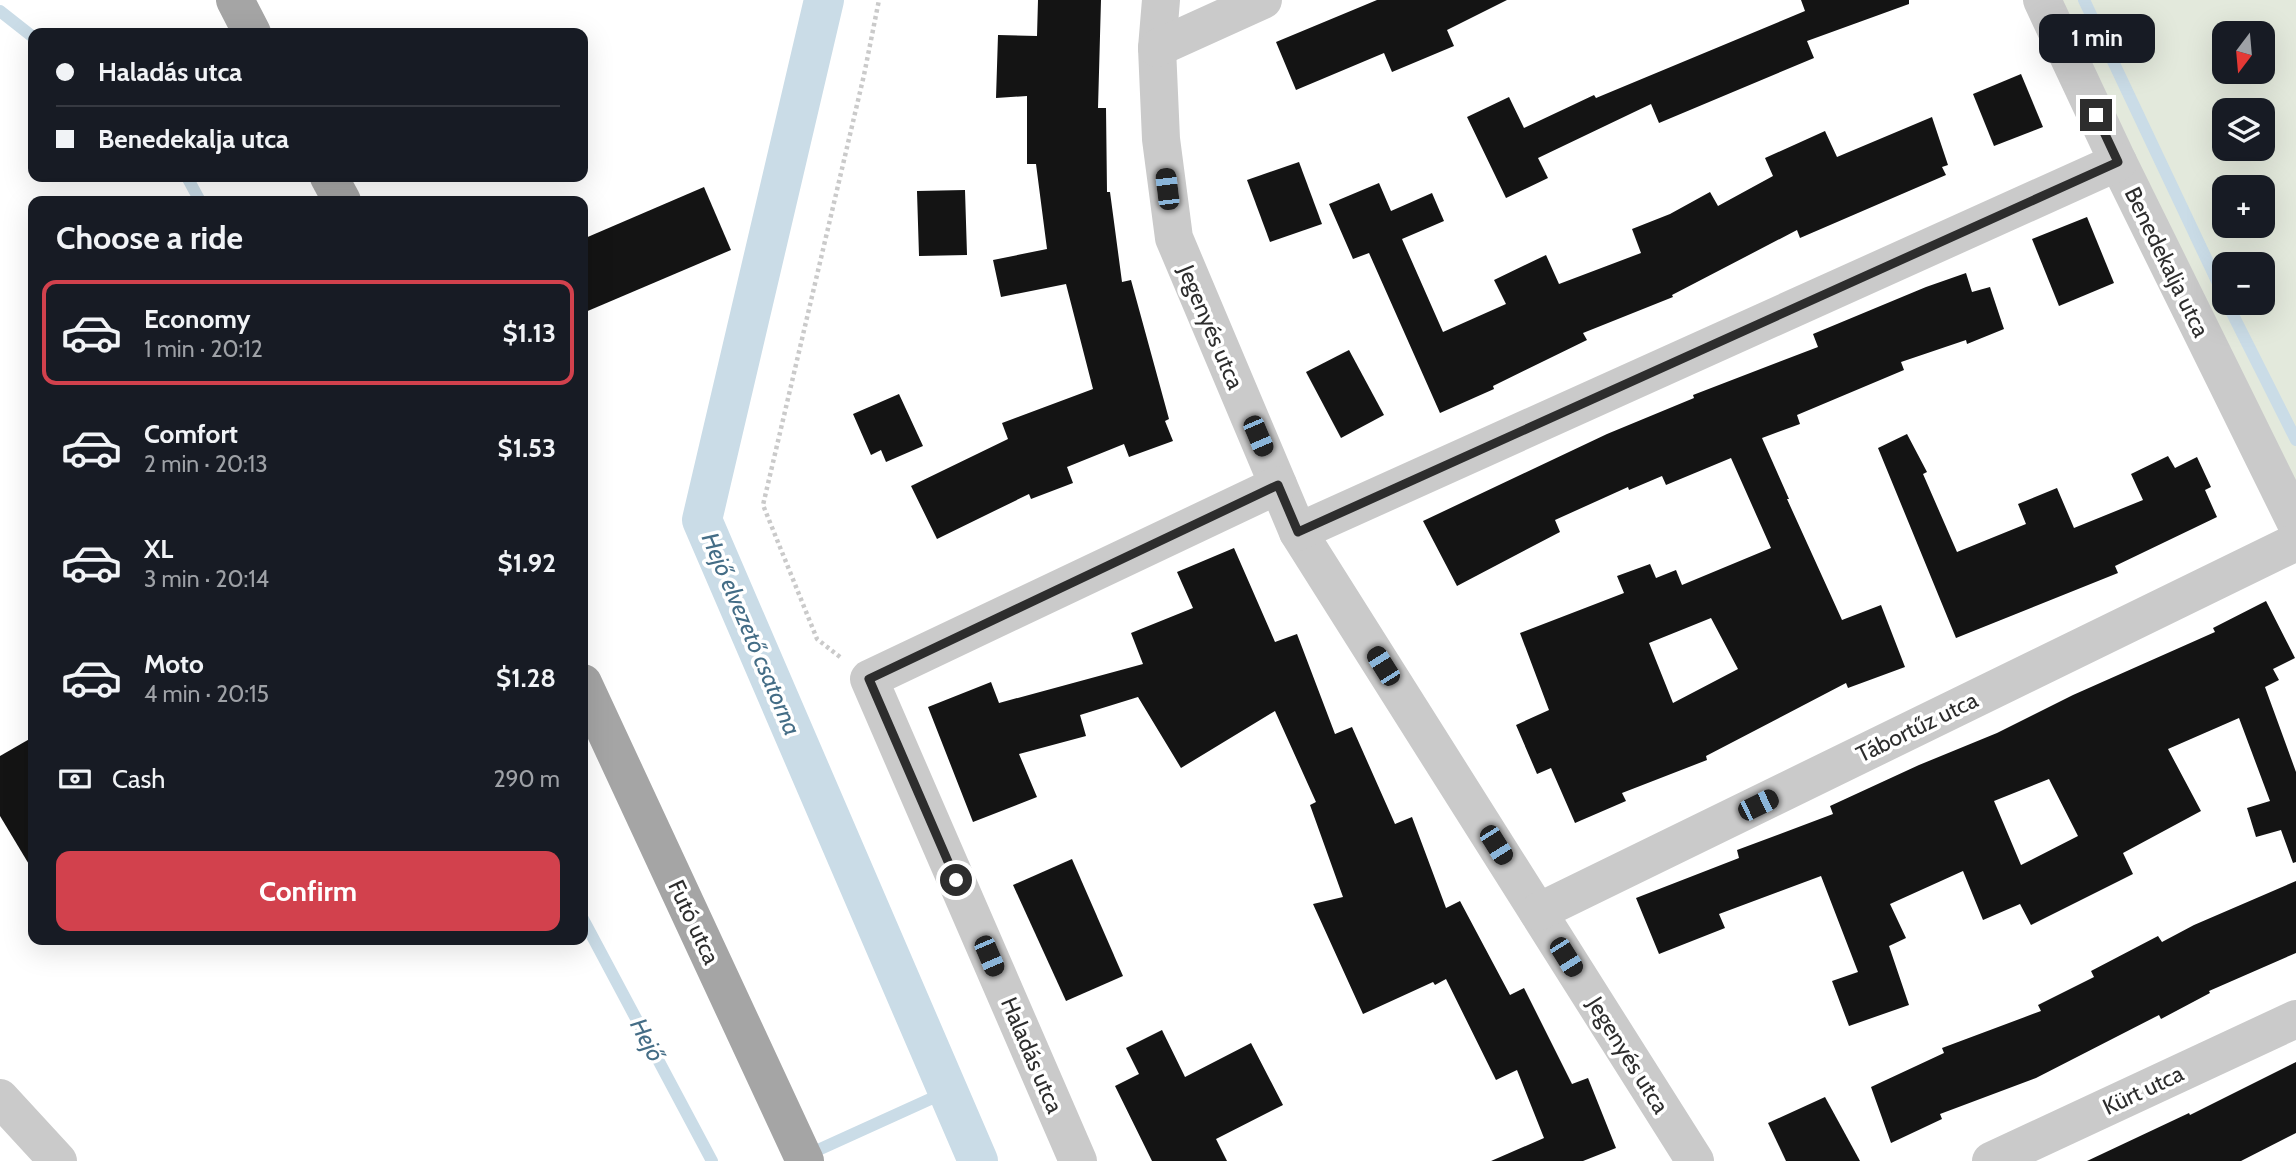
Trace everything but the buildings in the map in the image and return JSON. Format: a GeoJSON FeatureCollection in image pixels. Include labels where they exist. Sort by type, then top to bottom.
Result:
{"type":"FeatureCollection","features":[{"type":"Feature","properties":{"kind":"main road"},"geometry":{"type":"LineString","coordinates":[[234,0],[249,28]]}},
{"type":"Feature","properties":{"kind":"main road","name":"Futó utca"},"geometry":{"type":"LineString","coordinates":[[588,694],[802,1154]]}},
{"type":"Feature","properties":{"kind":"street","name":"Jegenyés utca"},"geometry":{"type":"LineString","coordinates":[[1161,0],[1157,48],[1161,139],[1174,238],[1298,532],[1695,1161]]}},
{"type":"Feature","properties":{"kind":"street"},"geometry":{"type":"LineString","coordinates":[[1157,48],[1263,0]]}},
{"type":"Feature","properties":{"kind":"street","name":"Benedekalja utca"},"geometry":{"type":"LineString","coordinates":[[2042,0],[2118,162],[2296,523]]}},
{"type":"Feature","properties":{"kind":"street"},"geometry":{"type":"LineString","coordinates":[[1298,532],[2118,162]]}},
{"type":"Feature","properties":{"kind":"street"},"geometry":{"type":"LineString","coordinates":[[869,679],[1278,485]]}},
{"type":"Feature","properties":{"kind":"street","name":"Tábortűz utca"},"geometry":{"type":"LineString","coordinates":[[1538,912],[2296,542]]}},
{"type":"Feature","properties":{"kind":"street","name":"Haladás utca"},"geometry":{"type":"LineString","coordinates":[[869,679],[1077,1161]]}},
{"type":"Feature","properties":{"kind":"street","name":"Kürt utca"},"geometry":{"type":"LineString","coordinates":[[1991,1161],[2296,1019]]}},
{"type":"Feature","properties":{"kind":"street"},"geometry":{"type":"LineString","coordinates":[[0,1098],[58,1161]]}},
{"type":"Feature","properties":{"kind":"path"},"geometry":{"type":"LineString","coordinates":[[869,679],[817,639],[763,505],[864,75],[879,0]]}},
{"type":"Feature","properties":{"kind":"shaded area"},"geometry":{"type":"Polygon","coordinates":[[[2057,0],[2296,0],[2296,503],[2057,0]]]}},
{"type":"Feature","properties":{"kind":"waterway","name":"Hejő elvezető csatorna"},"geometry":{"type":"LineString","coordinates":[[824,0],[702,520],[978,1161]]}},
{"type":"Feature","properties":{"kind":"waterway"},"geometry":{"type":"LineString","coordinates":[[2084,0],[2212,271]]}},
{"type":"Feature","properties":{"kind":"waterway","name":"Hejő"},"geometry":{"type":"LineString","coordinates":[[0,11],[28,33]]}},
{"type":"Feature","properties":{"kind":"waterway","name":"Hejő"},"geometry":{"type":"LineString","coordinates":[[190,182],[197,196]]}},
{"type":"Feature","properties":{"kind":"waterway"},"geometry":{"type":"LineString","coordinates":[[2233,315],[2296,440]]}},
{"type":"Feature","properties":{"kind":"waterway","name":"Hejő"},"geometry":{"type":"LineString","coordinates":[[588,928],[712,1161]]}},
{"type":"Feature","properties":{"kind":"waterway"},"geometry":{"type":"LineString","coordinates":[[807,1155],[948,1091]]}},
{"type":"Feature","properties":{"kind":"route"},"geometry":{"type":"LineString","coordinates":[[956,880],[869,679],[1278,485],[1298,532],[2118,162],[2096,115]]}}]}
